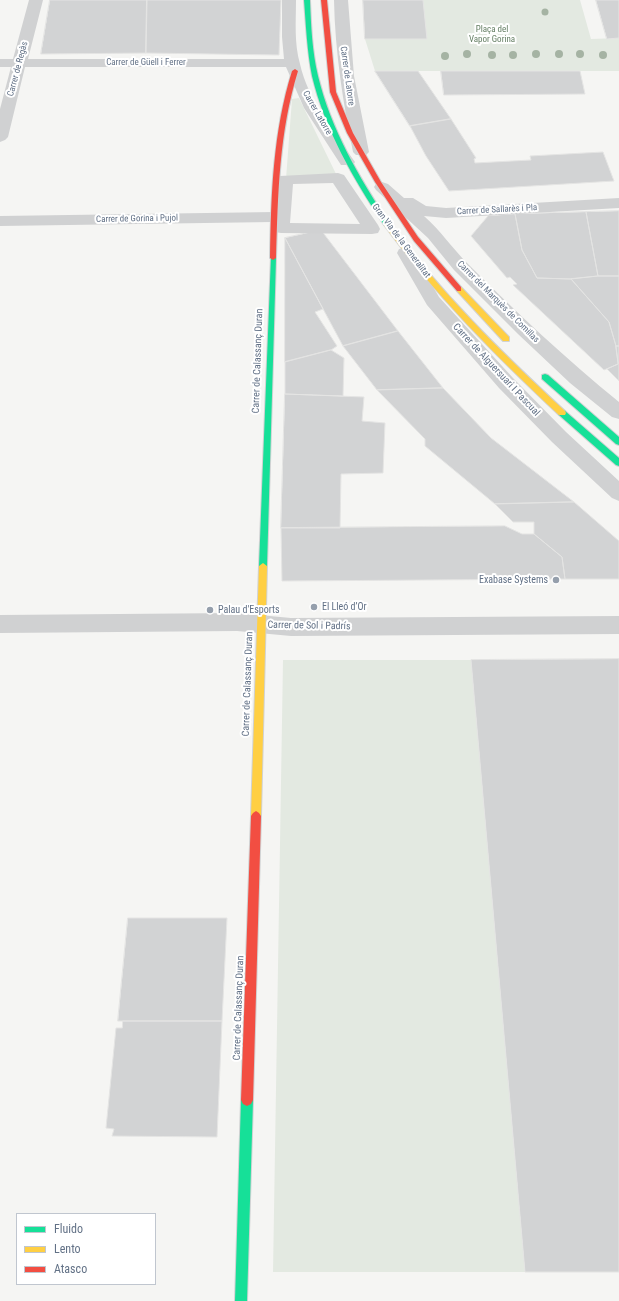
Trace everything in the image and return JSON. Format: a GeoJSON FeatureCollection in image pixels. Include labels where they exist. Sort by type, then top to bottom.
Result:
{"type":"FeatureCollection","features":[{"type":"Feature","properties":{"kind":"street","name":"Carrer de Regàs"},"geometry":{"type":"LineString","coordinates":[[0,137],[36,0]]}},
{"type":"Feature","properties":{"kind":"street","name":"Carrer Latorre"},"geometry":{"type":"LineString","coordinates":[[289,0],[290,50],[294,67],[307,99],[354,174]]}},
{"type":"Feature","properties":{"kind":"street","name":"Gran Via de la Generalitat"},"geometry":{"type":"LineString","coordinates":[[307,0],[311,49],[317,82],[328,116],[354,174],[370,200],[418,267],[469,323],[538,392],[619,463]]}},
{"type":"Feature","properties":{"kind":"street","name":"Gran Via de la Generalitat"},"geometry":{"type":"LineString","coordinates":[[324,0],[333,92],[360,152],[416,239],[447,277],[513,346]]}},
{"type":"Feature","properties":{"kind":"street","name":"Carrer de Latorre"},"geometry":{"type":"LineString","coordinates":[[341,0],[341,35],[346,74],[360,152]]}},
{"type":"Feature","properties":{"kind":"street","name":"Carrer de Güell i Ferrer"},"geometry":{"type":"LineString","coordinates":[[0,63],[294,67]]}},
{"type":"Feature","properties":{"kind":"street","name":"Carrer de Calassanç Duran"},"geometry":{"type":"LineString","coordinates":[[241,1301],[262,626],[281,124],[288,87],[294,67]]}},
{"type":"Feature","properties":{"kind":"street","name":"Carrer de Gorina i Pujol"},"geometry":{"type":"LineString","coordinates":[[0,221],[277,222],[372,229],[338,178],[286,179],[277,222]]}},
{"type":"Feature","properties":{"kind":"street","name":"Carrer de Sallarès i Pla"},"geometry":{"type":"LineString","coordinates":[[382,187],[422,211],[434,213],[619,203]]}},
{"type":"Feature","properties":{"kind":"street","name":"Carrer del Marquès de Comillas"},"geometry":{"type":"LineString","coordinates":[[382,187],[434,234],[460,266],[524,330],[577,378],[619,412]]}},
{"type":"Feature","properties":{"kind":"street","name":"Carrer de Alguersuari I Pascual"},"geometry":{"type":"LineString","coordinates":[[392,231],[433,301],[527,405],[619,493]]}},
{"type":"Feature","properties":{"kind":"street"},"geometry":{"type":"LineString","coordinates":[[539,372],[619,442]]}},
{"type":"Feature","properties":{"kind":"street","name":"Carrer de Sol i Padrís"},"geometry":{"type":"LineString","coordinates":[[0,624],[237,622],[262,626],[298,627],[619,626]]}},
{"type":"Feature","properties":{"kind":"green space","name":"Plaça del Vapor Gorina"},"geometry":{"type":"Polygon","coordinates":[[[423,0],[580,0],[591,39],[619,38],[619,71],[375,71],[365,39],[423,0]]]}},
{"type":"Feature","properties":{"kind":"green space"},"geometry":{"type":"Polygon","coordinates":[[[299,98],[338,178],[286,179],[292,99],[299,98]]]}},
{"type":"Feature","properties":{"kind":"green space"},"geometry":{"type":"Polygon","coordinates":[[[283,660],[471,660],[525,1272],[273,1272],[283,660]]]}},
{"type":"Feature","properties":{"kind":"building"},"geometry":{"type":"Polygon","coordinates":[[[50,0],[147,0],[146,53],[41,54],[50,0]]]}},
{"type":"Feature","properties":{"kind":"building"},"geometry":{"type":"Polygon","coordinates":[[[147,0],[281,0],[279,55],[146,53],[147,0]]]}},
{"type":"Feature","properties":{"kind":"building"},"geometry":{"type":"Polygon","coordinates":[[[363,0],[423,0],[427,39],[365,39],[363,0]]]}},
{"type":"Feature","properties":{"kind":"building"},"geometry":{"type":"Polygon","coordinates":[[[596,0],[619,0],[619,38],[607,39],[596,0]]]}},
{"type":"Feature","properties":{"kind":"building"},"geometry":{"type":"Polygon","coordinates":[[[375,71],[418,71],[451,119],[410,126],[375,71]]]}},
{"type":"Feature","properties":{"kind":"building"},"geometry":{"type":"Polygon","coordinates":[[[441,71],[580,71],[585,94],[444,95],[441,71]]]}},
{"type":"Feature","properties":{"kind":"building"},"geometry":{"type":"Polygon","coordinates":[[[451,119],[476,158],[474,159],[475,163],[531,160],[530,156],[603,152],[614,181],[449,191],[426,156],[410,126],[451,119]]]}},
{"type":"Feature","properties":{"kind":"building"},"geometry":{"type":"Polygon","coordinates":[[[619,211],[619,276],[598,276],[586,212],[619,211]]]}},
{"type":"Feature","properties":{"kind":"building"},"geometry":{"type":"Polygon","coordinates":[[[586,212],[598,276],[571,279],[537,278],[522,250],[515,214],[586,212]]]}},
{"type":"Feature","properties":{"kind":"building"},"geometry":{"type":"Polygon","coordinates":[[[515,214],[522,250],[537,278],[571,279],[609,322],[616,346],[618,364],[604,370],[513,285],[517,284],[510,277],[507,278],[471,236],[488,216],[515,214]]]}},
{"type":"Feature","properties":{"kind":"building"},"geometry":{"type":"Polygon","coordinates":[[[321,230],[398,331],[343,346],[285,238],[321,230]]]}},
{"type":"Feature","properties":{"kind":"building"},"geometry":{"type":"Polygon","coordinates":[[[285,238],[323,309],[315,312],[337,346],[331,350],[285,362],[285,238]]]}},
{"type":"Feature","properties":{"kind":"building"},"geometry":{"type":"Polygon","coordinates":[[[598,276],[619,276],[619,346],[616,346],[609,322],[571,279],[598,276]]]}},
{"type":"Feature","properties":{"kind":"building"},"geometry":{"type":"Polygon","coordinates":[[[398,331],[443,388],[377,390],[343,346],[398,331]]]}},
{"type":"Feature","properties":{"kind":"building"},"geometry":{"type":"Polygon","coordinates":[[[616,346],[619,346],[619,381],[607,369],[618,364],[616,346]]]}},
{"type":"Feature","properties":{"kind":"building"},"geometry":{"type":"Polygon","coordinates":[[[331,350],[344,358],[343,396],[285,394],[285,362],[331,350]]]}},
{"type":"Feature","properties":{"kind":"building"},"geometry":{"type":"Polygon","coordinates":[[[443,388],[491,438],[574,502],[495,504],[425,446],[425,439],[377,390],[443,388]]]}},
{"type":"Feature","properties":{"kind":"building"},"geometry":{"type":"Polygon","coordinates":[[[285,394],[364,397],[362,421],[385,423],[383,473],[341,474],[340,528],[281,528],[285,394]]]}},
{"type":"Feature","properties":{"kind":"building"},"geometry":{"type":"Polygon","coordinates":[[[574,502],[619,541],[619,579],[565,579],[562,557],[534,534],[534,522],[513,522],[495,504],[574,502]]]}},
{"type":"Feature","properties":{"kind":"building"},"geometry":{"type":"Polygon","coordinates":[[[505,526],[522,534],[534,534],[562,557],[565,579],[282,581],[281,528],[505,526]]]}},
{"type":"Feature","properties":{"kind":"building"},"geometry":{"type":"Polygon","coordinates":[[[619,659],[619,1272],[525,1272],[471,660],[619,659]]]}},
{"type":"Feature","properties":{"kind":"building"},"geometry":{"type":"Polygon","coordinates":[[[128,918],[227,918],[222,1021],[118,1021],[128,918]]]}},
{"type":"Feature","properties":{"kind":"building"},"geometry":{"type":"Polygon","coordinates":[[[123,1021],[222,1021],[217,1137],[112,1136],[114,1129],[106,1128],[116,1028],[122,1028],[123,1021]]]}},
{"type":"Feature","properties":{"kind":"traffic: fast"},"geometry":{"type":"LineString","coordinates":[[307,0],[311,52],[321,98],[329,120],[349,163],[386,223]]}},
{"type":"Feature","properties":{"kind":"traffic: fast"},"geometry":{"type":"LineString","coordinates":[[263,566],[273,258]]}},
{"type":"Feature","properties":{"kind":"traffic: fast"},"geometry":{"type":"LineString","coordinates":[[545,377],[619,442]]}},
{"type":"Feature","properties":{"kind":"traffic: fast"},"geometry":{"type":"LineString","coordinates":[[562,413],[619,463]]}},
{"type":"Feature","properties":{"kind":"traffic: fast"},"geometry":{"type":"LineString","coordinates":[[241,1301],[247,1100]]}},
{"type":"Feature","properties":{"kind":"traffic: slow"},"geometry":{"type":"LineString","coordinates":[[386,223],[425,274],[469,323],[562,413]]}},
{"type":"Feature","properties":{"kind":"traffic: slow"},"geometry":{"type":"LineString","coordinates":[[459,289],[506,339]]}},
{"type":"Feature","properties":{"kind":"traffic: slow"},"geometry":{"type":"LineString","coordinates":[[256,816],[263,566]]}},
{"type":"Feature","properties":{"kind":"traffic: jam"},"geometry":{"type":"LineString","coordinates":[[324,0],[333,92],[350,133],[378,182],[416,239],[459,289]]}},
{"type":"Feature","properties":{"kind":"traffic: jam"},"geometry":{"type":"LineString","coordinates":[[273,258],[275,187],[279,139],[288,93],[295,71]]}},
{"type":"Feature","properties":{"kind":"traffic: jam"},"geometry":{"type":"LineString","coordinates":[[247,1100],[256,816]]}},
{"type":"Feature","properties":{"kind":"place","name":"Exabase Systems"},"geometry":{"type":"Point","coordinates":[556,580]}},
{"type":"Feature","properties":{"kind":"place","name":"El Lleó d’Or"},"geometry":{"type":"Point","coordinates":[314,607]}},
{"type":"Feature","properties":{"kind":"place","name":"Palau d'Esports"},"geometry":{"type":"Point","coordinates":[210,610]}}]}
